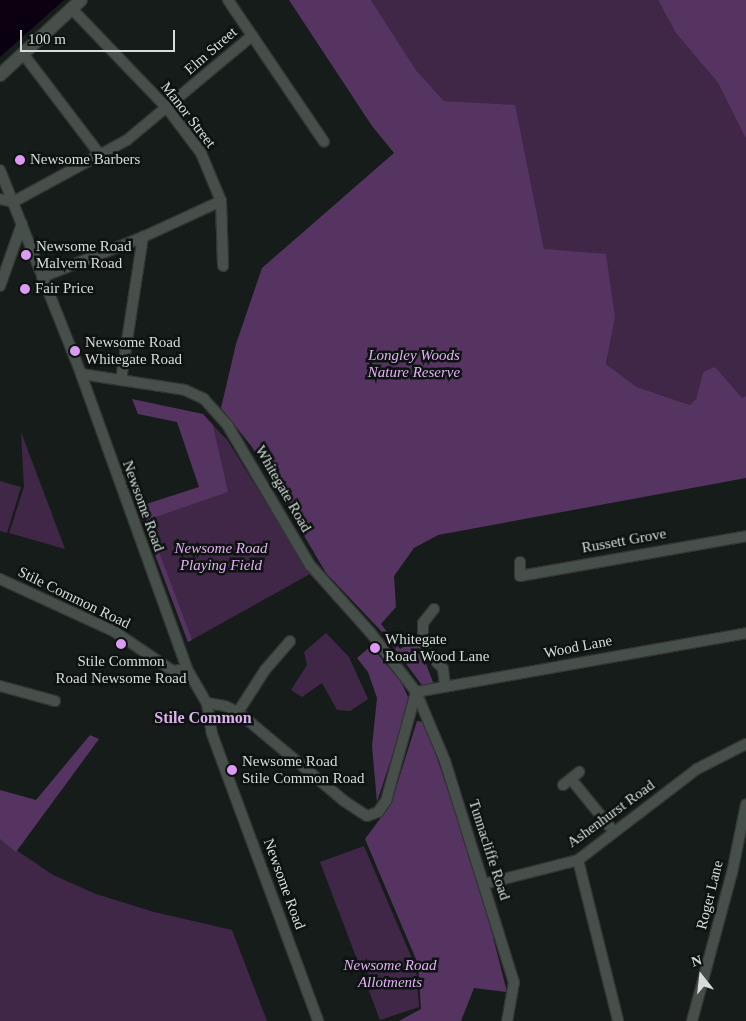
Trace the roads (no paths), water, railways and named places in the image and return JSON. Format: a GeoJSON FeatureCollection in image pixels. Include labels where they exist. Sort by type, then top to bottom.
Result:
{"type":"FeatureCollection","features":[{"type":"Feature","properties":{"kind":"street"},"geometry":{"type":"LineString","coordinates":[[228,0],[324,142]]}},
{"type":"Feature","properties":{"kind":"street"},"geometry":{"type":"LineString","coordinates":[[0,75],[24,56],[76,4]]}},
{"type":"Feature","properties":{"kind":"street","name":"Manor Street"},"geometry":{"type":"LineString","coordinates":[[76,4],[167,108],[201,153],[221,201],[223,266]]}},
{"type":"Feature","properties":{"kind":"street","name":"Elm Street"},"geometry":{"type":"LineString","coordinates":[[13,202],[101,156],[167,108],[252,36]]}},
{"type":"Feature","properties":{"kind":"street"},"geometry":{"type":"LineString","coordinates":[[24,56],[101,156]]}},
{"type":"Feature","properties":{"kind":"street","name":"Newsome Road"},"geometry":{"type":"LineString","coordinates":[[0,170],[81,374],[187,669],[208,703],[212,734],[318,1021]]}},
{"type":"Feature","properties":{"kind":"street"},"geometry":{"type":"LineString","coordinates":[[0,199],[13,202]]}},
{"type":"Feature","properties":{"kind":"street"},"geometry":{"type":"LineString","coordinates":[[42,277],[143,237],[221,201]]}},
{"type":"Feature","properties":{"kind":"street"},"geometry":{"type":"LineString","coordinates":[[0,286],[22,224]]}},
{"type":"Feature","properties":{"kind":"street"},"geometry":{"type":"LineString","coordinates":[[121,380],[143,237]]}},
{"type":"Feature","properties":{"kind":"street","name":"Whitegate Road"},"geometry":{"type":"LineString","coordinates":[[81,374],[184,390],[204,399],[218,414],[273,498],[310,565],[370,632],[416,692]]}},
{"type":"Feature","properties":{"kind":"street","name":"Russett Grove"},"geometry":{"type":"LineString","coordinates":[[520,562],[520,576],[746,536]]}},
{"type":"Feature","properties":{"kind":"street","name":"Stile Common Road"},"geometry":{"type":"LineString","coordinates":[[0,579],[115,632],[173,671],[187,669]]}},
{"type":"Feature","properties":{"kind":"street"},"geometry":{"type":"LineString","coordinates":[[434,609],[423,623],[423,648],[443,669],[445,686]]}},
{"type":"Feature","properties":{"kind":"street","name":"Wood Lane"},"geometry":{"type":"LineString","coordinates":[[416,692],[746,633]]}},
{"type":"Feature","properties":{"kind":"street"},"geometry":{"type":"LineString","coordinates":[[238,712],[265,670],[290,641]]}},
{"type":"Feature","properties":{"kind":"street"},"geometry":{"type":"LineString","coordinates":[[0,686],[55,700]]}},
{"type":"Feature","properties":{"kind":"street"},"geometry":{"type":"LineString","coordinates":[[208,703],[225,706],[238,712],[344,802],[367,816],[378,812],[386,802],[416,692]]}},
{"type":"Feature","properties":{"kind":"street","name":"Tunnacliffe Road"},"geometry":{"type":"LineString","coordinates":[[416,692],[445,761],[514,982],[508,1021]]}},
{"type":"Feature","properties":{"kind":"street","name":"Ashenhurst Road"},"geometry":{"type":"LineString","coordinates":[[484,884],[578,860],[697,769],[746,744]]}},
{"type":"Feature","properties":{"kind":"street"},"geometry":{"type":"LineString","coordinates":[[571,779],[614,832]]}},
{"type":"Feature","properties":{"kind":"street","name":"Roger Lane"},"geometry":{"type":"LineString","coordinates":[[692,1021],[732,872],[746,804]]}},
{"type":"Feature","properties":{"kind":"street"},"geometry":{"type":"LineString","coordinates":[[578,860],[618,1021]]}},
{"type":"Feature","properties":{"kind":"place","name":"Newsome Barbers"},"geometry":{"type":"Point","coordinates":[20,160]}},
{"type":"Feature","properties":{"kind":"place","name":"Newsome Road Malvern Road"},"geometry":{"type":"Point","coordinates":[26,255]}},
{"type":"Feature","properties":{"kind":"place","name":"Fair Price"},"geometry":{"type":"Point","coordinates":[25,289]}},
{"type":"Feature","properties":{"kind":"place","name":"Newsome Road Whitegate Road"},"geometry":{"type":"Point","coordinates":[75,351]}},
{"type":"Feature","properties":{"kind":"place","name":"Stile Common Road Newsome Road"},"geometry":{"type":"Point","coordinates":[121,644]}},
{"type":"Feature","properties":{"kind":"place","name":"Whitegate Road Wood Lane"},"geometry":{"type":"Point","coordinates":[375,648]}},
{"type":"Feature","properties":{"kind":"place","name":"Newsome Road Stile Common Road"},"geometry":{"type":"Point","coordinates":[232,770]}},
{"type":"Feature","properties":{"kind":"district","name":"Stile Common"},"geometry":{"type":"Point","coordinates":[203,718]}},
{"type":"Feature","properties":{"kind":"park label","name":"Longley Woods Nature Reserve"},"geometry":{"type":"Point","coordinates":[414,364]}},
{"type":"Feature","properties":{"kind":"park label","name":"Newsome Road Playing Field"},"geometry":{"type":"Point","coordinates":[221,556]}},
{"type":"Feature","properties":{"kind":"park label","name":"Newsome Road Allotments"},"geometry":{"type":"Point","coordinates":[390,974]}}]}
